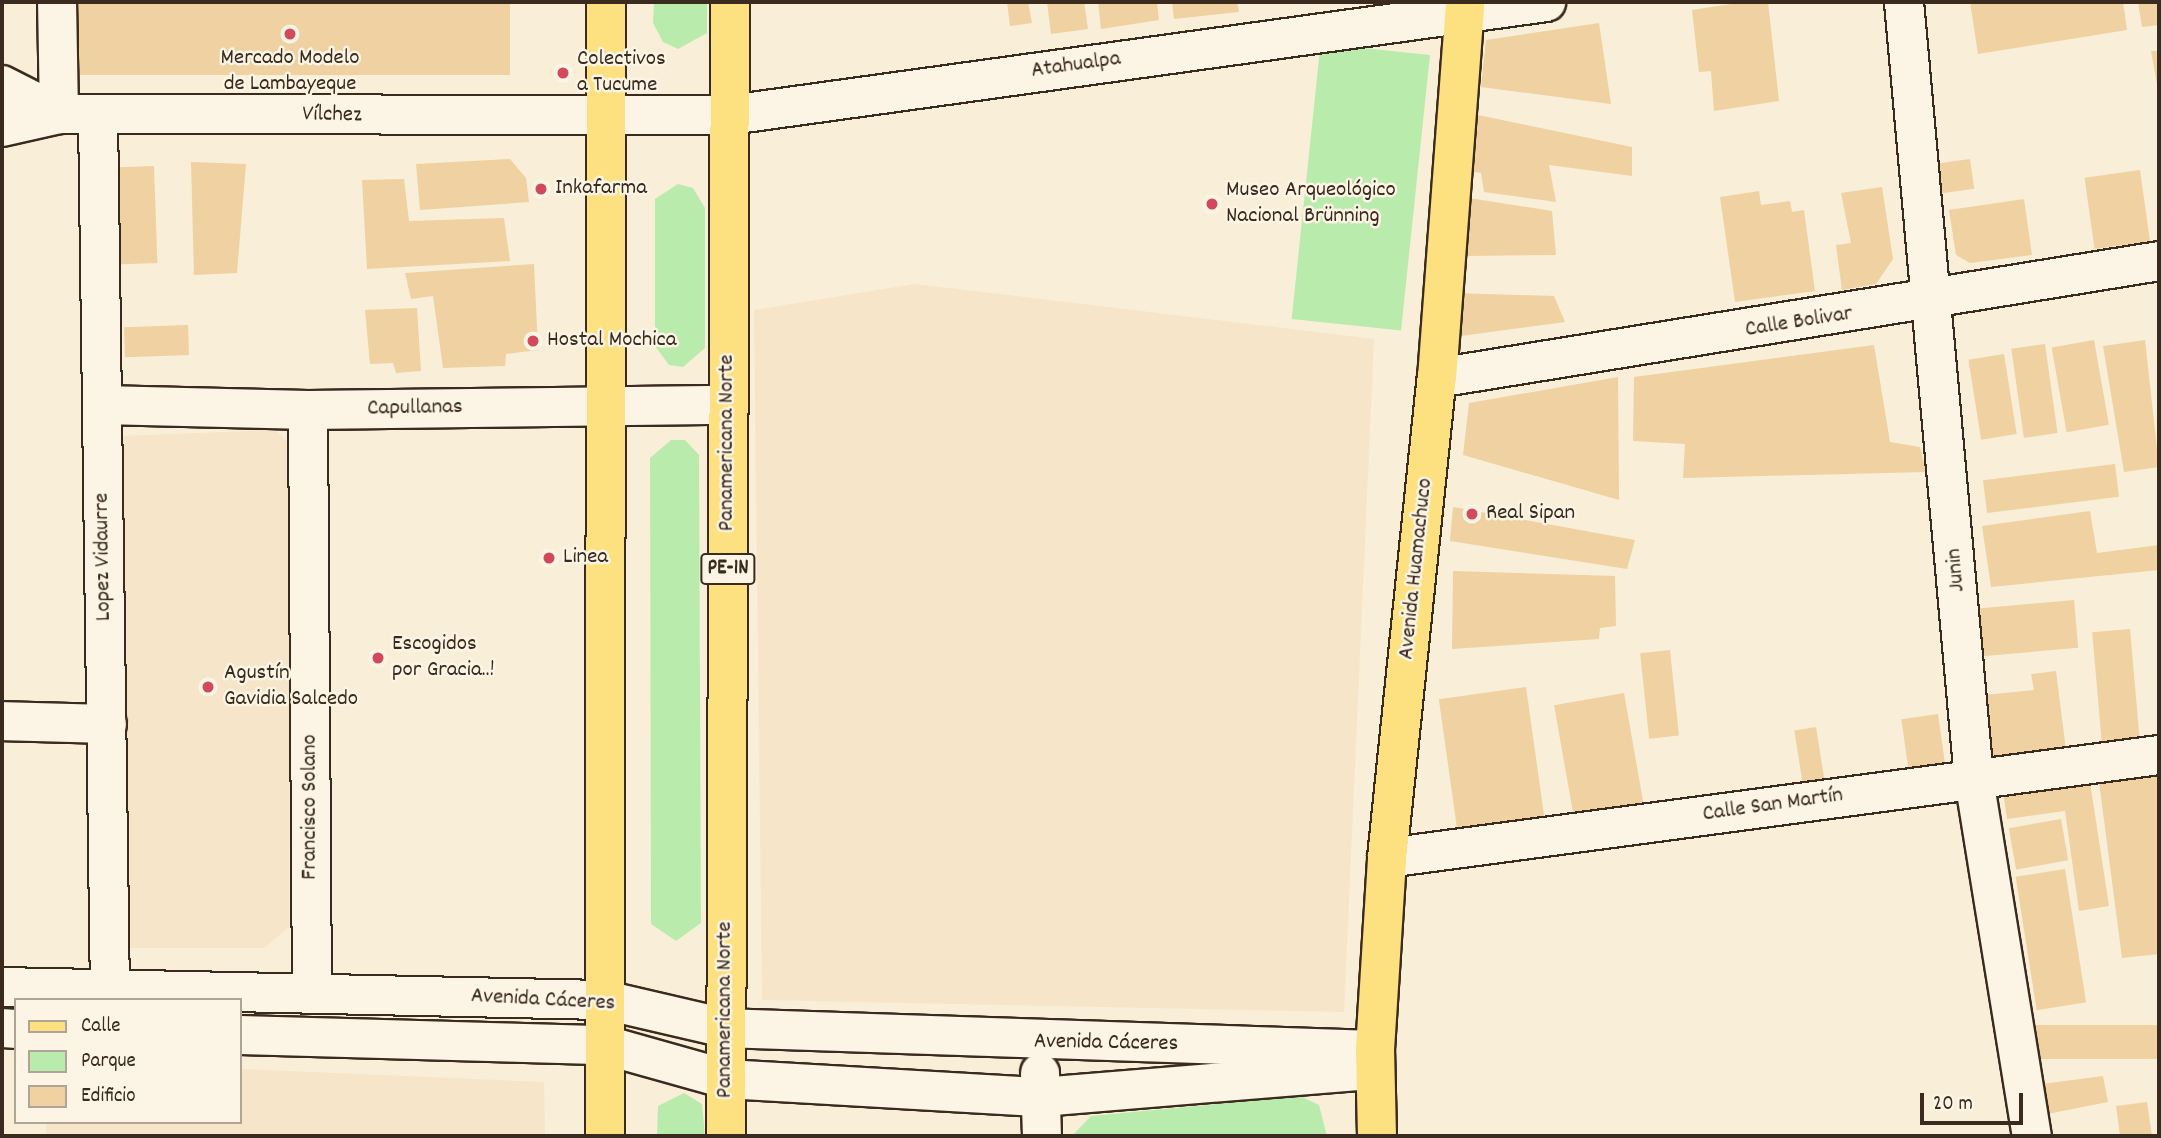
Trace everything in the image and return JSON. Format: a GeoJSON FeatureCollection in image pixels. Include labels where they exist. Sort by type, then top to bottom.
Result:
{"type":"FeatureCollection","features":[{"type":"Feature","properties":{"kind":"main road"},"geometry":{"type":"LineString","coordinates":[[606,2],[606,1136]]}},
{"type":"Feature","properties":{"kind":"main road","name":"Panamericana Norte"},"geometry":{"type":"LineString","coordinates":[[726,1136],[730,2]]}},
{"type":"Feature","properties":{"kind":"main road","name":"Avenida Huamachuco"},"geometry":{"type":"LineString","coordinates":[[1377,1136],[1375,1060],[1387,858],[1437,378],[1465,7]]}},
{"type":"Feature","properties":{"kind":"street"},"geometry":{"type":"LineString","coordinates":[[57,2],[59,114]]}},
{"type":"Feature","properties":{"kind":"street","name":"Atahualpa"},"geometry":{"type":"LineString","coordinates":[[606,119],[730,115],[1465,7],[1546,2]]}},
{"type":"Feature","properties":{"kind":"street","name":"Junin"},"geometry":{"type":"LineString","coordinates":[[1904,2],[1935,302],[1974,779],[2032,1136]]}},
{"type":"Feature","properties":{"kind":"street","name":"Vílchez"},"geometry":{"type":"LineString","coordinates":[[2,85],[59,114]]}},
{"type":"Feature","properties":{"kind":"street","name":"Vílchez"},"geometry":{"type":"LineString","coordinates":[[2,127],[59,114],[606,119]]}},
{"type":"Feature","properties":{"kind":"street","name":"Lopez Vidaurre"},"geometry":{"type":"LineString","coordinates":[[98,114],[110,995]]}},
{"type":"Feature","properties":{"kind":"street","name":"Calle Bolivar"},"geometry":{"type":"LineString","coordinates":[[1437,378],[1935,302],[2159,261]]}},
{"type":"Feature","properties":{"kind":"street","name":"Capullanas"},"geometry":{"type":"LineString","coordinates":[[102,405],[308,410],[729,405]]}},
{"type":"Feature","properties":{"kind":"street","name":"Francisco Solano"},"geometry":{"type":"LineString","coordinates":[[308,410],[312,994]]}},
{"type":"Feature","properties":{"kind":"street"},"geometry":{"type":"LineString","coordinates":[[2,722],[107,724]]}},
{"type":"Feature","properties":{"kind":"street","name":"Calle San Martín"},"geometry":{"type":"LineString","coordinates":[[1387,858],[2159,755]]}},
{"type":"Feature","properties":{"kind":"street","name":"Avenida Cáceres"},"geometry":{"type":"LineString","coordinates":[[2,987],[110,995],[312,994],[605,1000],[725,1028],[1375,1060]]}},
{"type":"Feature","properties":{"kind":"street","name":"Avenida Cáceres"},"geometry":{"type":"LineString","coordinates":[[242,1035],[605,1045],[726,1079],[1041,1097],[1375,1060]]}},
{"type":"Feature","properties":{"kind":"street"},"geometry":{"type":"LineString","coordinates":[[1040,1043],[1042,1136]]}},
{"type":"Feature","properties":{"kind":"shaded area"},"geometry":{"type":"Polygon","coordinates":[[[915,284],[1374,339],[1344,1012],[762,1000],[754,310],[915,284]]]}},
{"type":"Feature","properties":{"kind":"shaded area","name":"Agustín Gavidia Salcedo"},"geometry":{"type":"Polygon","coordinates":[[[276,430],[291,446],[289,927],[264,948],[130,948],[121,436],[276,430]]]}},
{"type":"Feature","properties":{"kind":"shaded area"},"geometry":{"type":"Polygon","coordinates":[[[242,1069],[544,1082],[545,1136],[46,1136],[46,1124],[242,1124],[242,1069]]]}},
{"type":"Feature","properties":{"kind":"green space"},"geometry":{"type":"Polygon","coordinates":[[[654,2],[707,2],[707,33],[678,49],[663,42],[653,23],[654,2]]]}},
{"type":"Feature","properties":{"kind":"green space"},"geometry":{"type":"Polygon","coordinates":[[[1321,44],[1430,55],[1401,330],[1292,319],[1321,44]]]}},
{"type":"Feature","properties":{"kind":"green space"},"geometry":{"type":"Polygon","coordinates":[[[678,184],[693,188],[705,208],[705,348],[683,367],[669,365],[655,346],[655,199],[678,184]]]}},
{"type":"Feature","properties":{"kind":"green space"},"geometry":{"type":"Polygon","coordinates":[[[671,440],[685,440],[699,455],[701,923],[676,941],[651,924],[650,458],[671,440]]]}},
{"type":"Feature","properties":{"kind":"green space"},"geometry":{"type":"Polygon","coordinates":[[[684,1093],[702,1104],[705,1136],[657,1136],[658,1106],[684,1093]]]}},
{"type":"Feature","properties":{"kind":"green space"},"geometry":{"type":"Polygon","coordinates":[[[1300,1096],[1319,1105],[1327,1136],[1072,1136],[1091,1116],[1300,1096]]]}},
{"type":"Feature","properties":{"kind":"building","name":"Mercado Modelo de Lambayeque"},"geometry":{"type":"Polygon","coordinates":[[[70,2],[510,2],[510,75],[70,75],[70,2]]]}},
{"type":"Feature","properties":{"kind":"building"},"geometry":{"type":"Polygon","coordinates":[[[1007,2],[1028,2],[1032,23],[1010,26],[1007,2]]]}},
{"type":"Feature","properties":{"kind":"building"},"geometry":{"type":"Polygon","coordinates":[[[1047,2],[1084,2],[1088,29],[1051,34],[1047,2]]]}},
{"type":"Feature","properties":{"kind":"building"},"geometry":{"type":"Polygon","coordinates":[[[1098,2],[1157,2],[1159,20],[1101,29],[1098,2]]]}},
{"type":"Feature","properties":{"kind":"building"},"geometry":{"type":"Polygon","coordinates":[[[1172,2],[1237,2],[1239,12],[1174,19],[1172,2]]]}},
{"type":"Feature","properties":{"kind":"building"},"geometry":{"type":"Polygon","coordinates":[[[1744,2],[1768,2],[1779,101],[1714,111],[1711,71],[1699,72],[1692,10],[1744,2]]]}},
{"type":"Feature","properties":{"kind":"building"},"geometry":{"type":"Polygon","coordinates":[[[1970,2],[2123,2],[2127,30],[1978,54],[1970,2]]]}},
{"type":"Feature","properties":{"kind":"building"},"geometry":{"type":"Polygon","coordinates":[[[2138,2],[2159,2],[2159,25],[2142,27],[2138,2]]]}},
{"type":"Feature","properties":{"kind":"building"},"geometry":{"type":"Polygon","coordinates":[[[1599,23],[1611,104],[1481,87],[1486,40],[1599,23]]]}},
{"type":"Feature","properties":{"kind":"building"},"geometry":{"type":"Polygon","coordinates":[[[2151,51],[2159,51],[2159,90],[2158,90],[2151,51]]]}},
{"type":"Feature","properties":{"kind":"building"},"geometry":{"type":"Polygon","coordinates":[[[1459,111],[1632,147],[1632,176],[1549,165],[1556,202],[1484,192],[1481,173],[1467,171],[1459,111]]]}},
{"type":"Feature","properties":{"kind":"building"},"geometry":{"type":"Polygon","coordinates":[[[510,159],[526,178],[529,202],[420,210],[416,164],[510,159]]]}},
{"type":"Feature","properties":{"kind":"building"},"geometry":{"type":"Polygon","coordinates":[[[1970,159],[1974,189],[1932,195],[1927,165],[1970,159]]]}},
{"type":"Feature","properties":{"kind":"building"},"geometry":{"type":"Polygon","coordinates":[[[191,162],[246,164],[237,273],[194,275],[191,162]]]}},
{"type":"Feature","properties":{"kind":"building"},"geometry":{"type":"Polygon","coordinates":[[[154,166],[157,263],[115,264],[112,167],[154,166]]]}},
{"type":"Feature","properties":{"kind":"building"},"geometry":{"type":"Polygon","coordinates":[[[2140,170],[2150,241],[2095,249],[2085,178],[2140,170]]]}},
{"type":"Feature","properties":{"kind":"building"},"geometry":{"type":"Polygon","coordinates":[[[404,179],[409,221],[504,218],[510,261],[367,269],[362,180],[404,179]]]}},
{"type":"Feature","properties":{"kind":"building"},"geometry":{"type":"Polygon","coordinates":[[[1882,187],[1893,259],[1876,284],[1842,290],[1836,245],[1851,243],[1841,193],[1882,187]]]}},
{"type":"Feature","properties":{"kind":"building"},"geometry":{"type":"Polygon","coordinates":[[[1759,191],[1761,205],[1790,201],[1792,212],[1804,210],[1815,291],[1735,302],[1720,197],[1759,191]]]}},
{"type":"Feature","properties":{"kind":"building"},"geometry":{"type":"Polygon","coordinates":[[[1469,198],[1552,211],[1556,255],[1466,256],[1469,198]]]}},
{"type":"Feature","properties":{"kind":"building"},"geometry":{"type":"Polygon","coordinates":[[[2024,199],[2032,255],[1970,263],[1956,255],[1949,210],[2024,199]]]}},
{"type":"Feature","properties":{"kind":"building"},"geometry":{"type":"Polygon","coordinates":[[[534,264],[538,350],[506,354],[505,366],[443,368],[433,296],[411,299],[405,273],[534,264]]]}},
{"type":"Feature","properties":{"kind":"building"},"geometry":{"type":"Polygon","coordinates":[[[1452,293],[1554,296],[1565,322],[1453,337],[1452,293]]]}},
{"type":"Feature","properties":{"kind":"building"},"geometry":{"type":"Polygon","coordinates":[[[417,308],[421,371],[396,373],[393,363],[370,364],[365,310],[417,308]]]}},
{"type":"Feature","properties":{"kind":"building"},"geometry":{"type":"Polygon","coordinates":[[[188,325],[189,355],[125,357],[124,327],[188,325]]]}},
{"type":"Feature","properties":{"kind":"building"},"geometry":{"type":"Polygon","coordinates":[[[2094,340],[2109,425],[2067,432],[2052,347],[2094,340]]]}},
{"type":"Feature","properties":{"kind":"building"},"geometry":{"type":"Polygon","coordinates":[[[2145,340],[2159,467],[2124,472],[2103,346],[2145,340]]]}},
{"type":"Feature","properties":{"kind":"building"},"geometry":{"type":"Polygon","coordinates":[[[2045,344],[2058,433],[2024,438],[2011,349],[2045,344]]]}},
{"type":"Feature","properties":{"kind":"building"},"geometry":{"type":"Polygon","coordinates":[[[1874,345],[1890,442],[1920,447],[1926,472],[1683,478],[1685,444],[1633,441],[1634,377],[1874,345]]]}},
{"type":"Feature","properties":{"kind":"building"},"geometry":{"type":"Polygon","coordinates":[[[2004,354],[2017,434],[1981,440],[1968,360],[2004,354]]]}},
{"type":"Feature","properties":{"kind":"building"},"geometry":{"type":"Polygon","coordinates":[[[1618,377],[1619,500],[1463,455],[1469,403],[1618,377]]]}},
{"type":"Feature","properties":{"kind":"building"},"geometry":{"type":"Polygon","coordinates":[[[2115,464],[2119,497],[1987,513],[1983,480],[2115,464]]]}},
{"type":"Feature","properties":{"kind":"building"},"geometry":{"type":"Polygon","coordinates":[[[1453,507],[1635,540],[1627,569],[1450,541],[1453,507]]]}},
{"type":"Feature","properties":{"kind":"building"},"geometry":{"type":"Polygon","coordinates":[[[2090,511],[2097,553],[2159,545],[2159,570],[1991,587],[1982,526],[2090,511]]]}},
{"type":"Feature","properties":{"kind":"building"},"geometry":{"type":"Polygon","coordinates":[[[1453,571],[1615,576],[1616,626],[1600,628],[1599,639],[1452,649],[1453,571]]]}},
{"type":"Feature","properties":{"kind":"building"},"geometry":{"type":"Polygon","coordinates":[[[2074,600],[2078,648],[1977,657],[1972,609],[2074,600]]]}},
{"type":"Feature","properties":{"kind":"building"},"geometry":{"type":"Polygon","coordinates":[[[2130,629],[2140,747],[2102,750],[2092,632],[2130,629]]]}},
{"type":"Feature","properties":{"kind":"building"},"geometry":{"type":"Polygon","coordinates":[[[1670,650],[1679,736],[1649,739],[1640,653],[1670,650]]]}},
{"type":"Feature","properties":{"kind":"building"},"geometry":{"type":"Polygon","coordinates":[[[2056,671],[2067,758],[2002,767],[1981,750],[1975,696],[2034,690],[2031,674],[2056,671]]]}},
{"type":"Feature","properties":{"kind":"building"},"geometry":{"type":"Polygon","coordinates":[[[1526,687],[1544,816],[1457,828],[1439,699],[1526,687]]]}},
{"type":"Feature","properties":{"kind":"building"},"geometry":{"type":"Polygon","coordinates":[[[1624,693],[1644,804],[1574,817],[1554,705],[1624,693]]]}},
{"type":"Feature","properties":{"kind":"building"},"geometry":{"type":"Polygon","coordinates":[[[1938,714],[1946,770],[1909,776],[1901,719],[1938,714]]]}},
{"type":"Feature","properties":{"kind":"building"},"geometry":{"type":"Polygon","coordinates":[[[1816,727],[1825,784],[1803,788],[1794,730],[1816,727]]]}},
{"type":"Feature","properties":{"kind":"building"},"geometry":{"type":"Polygon","coordinates":[[[2157,774],[2159,954],[2122,958],[2099,782],[2157,774]]]}},
{"type":"Feature","properties":{"kind":"building"},"geometry":{"type":"Polygon","coordinates":[[[2090,782],[2109,906],[2079,911],[2065,811],[2007,819],[2003,792],[2090,782]]]}},
{"type":"Feature","properties":{"kind":"building"},"geometry":{"type":"Polygon","coordinates":[[[2061,819],[2068,860],[2016,870],[2009,828],[2061,819]]]}},
{"type":"Feature","properties":{"kind":"building"},"geometry":{"type":"Polygon","coordinates":[[[2065,869],[2086,1002],[2037,1010],[2016,877],[2065,869]]]}},
{"type":"Feature","properties":{"kind":"building"},"geometry":{"type":"Polygon","coordinates":[[[2028,1025],[2159,1025],[2159,1059],[2028,1059],[2028,1025]]]}},
{"type":"Feature","properties":{"kind":"building"},"geometry":{"type":"Polygon","coordinates":[[[2103,1076],[2108,1102],[2042,1115],[2035,1085],[2103,1076]]]}},
{"type":"Feature","properties":{"kind":"building"},"geometry":{"type":"Polygon","coordinates":[[[2147,1102],[2152,1136],[2120,1136],[2116,1106],[2147,1102]]]}},
{"type":"Feature","properties":{"kind":"place","name":"Mercado Modelo de Lambayeque"},"geometry":{"type":"Point","coordinates":[290,34]}},
{"type":"Feature","properties":{"kind":"place","name":"Colectivos a Tucume"},"geometry":{"type":"Point","coordinates":[563,73]}},
{"type":"Feature","properties":{"kind":"place","name":"Inkafarma"},"geometry":{"type":"Point","coordinates":[541,189]}},
{"type":"Feature","properties":{"kind":"place","name":"Museo Arqueológico Nacional Brünning"},"geometry":{"type":"Point","coordinates":[1212,204]}},
{"type":"Feature","properties":{"kind":"place","name":"Hostal Mochica"},"geometry":{"type":"Point","coordinates":[533,341]}},
{"type":"Feature","properties":{"kind":"place","name":"Real Sipan"},"geometry":{"type":"Point","coordinates":[1472,514]}},
{"type":"Feature","properties":{"kind":"place","name":"Linea"},"geometry":{"type":"Point","coordinates":[549,558]}},
{"type":"Feature","properties":{"kind":"place","name":"Escogidos por Gracia..!"},"geometry":{"type":"Point","coordinates":[378,658]}},
{"type":"Feature","properties":{"kind":"place","name":"Agustín Gavidia Salcedo"},"geometry":{"type":"Point","coordinates":[208,687]}}]}
